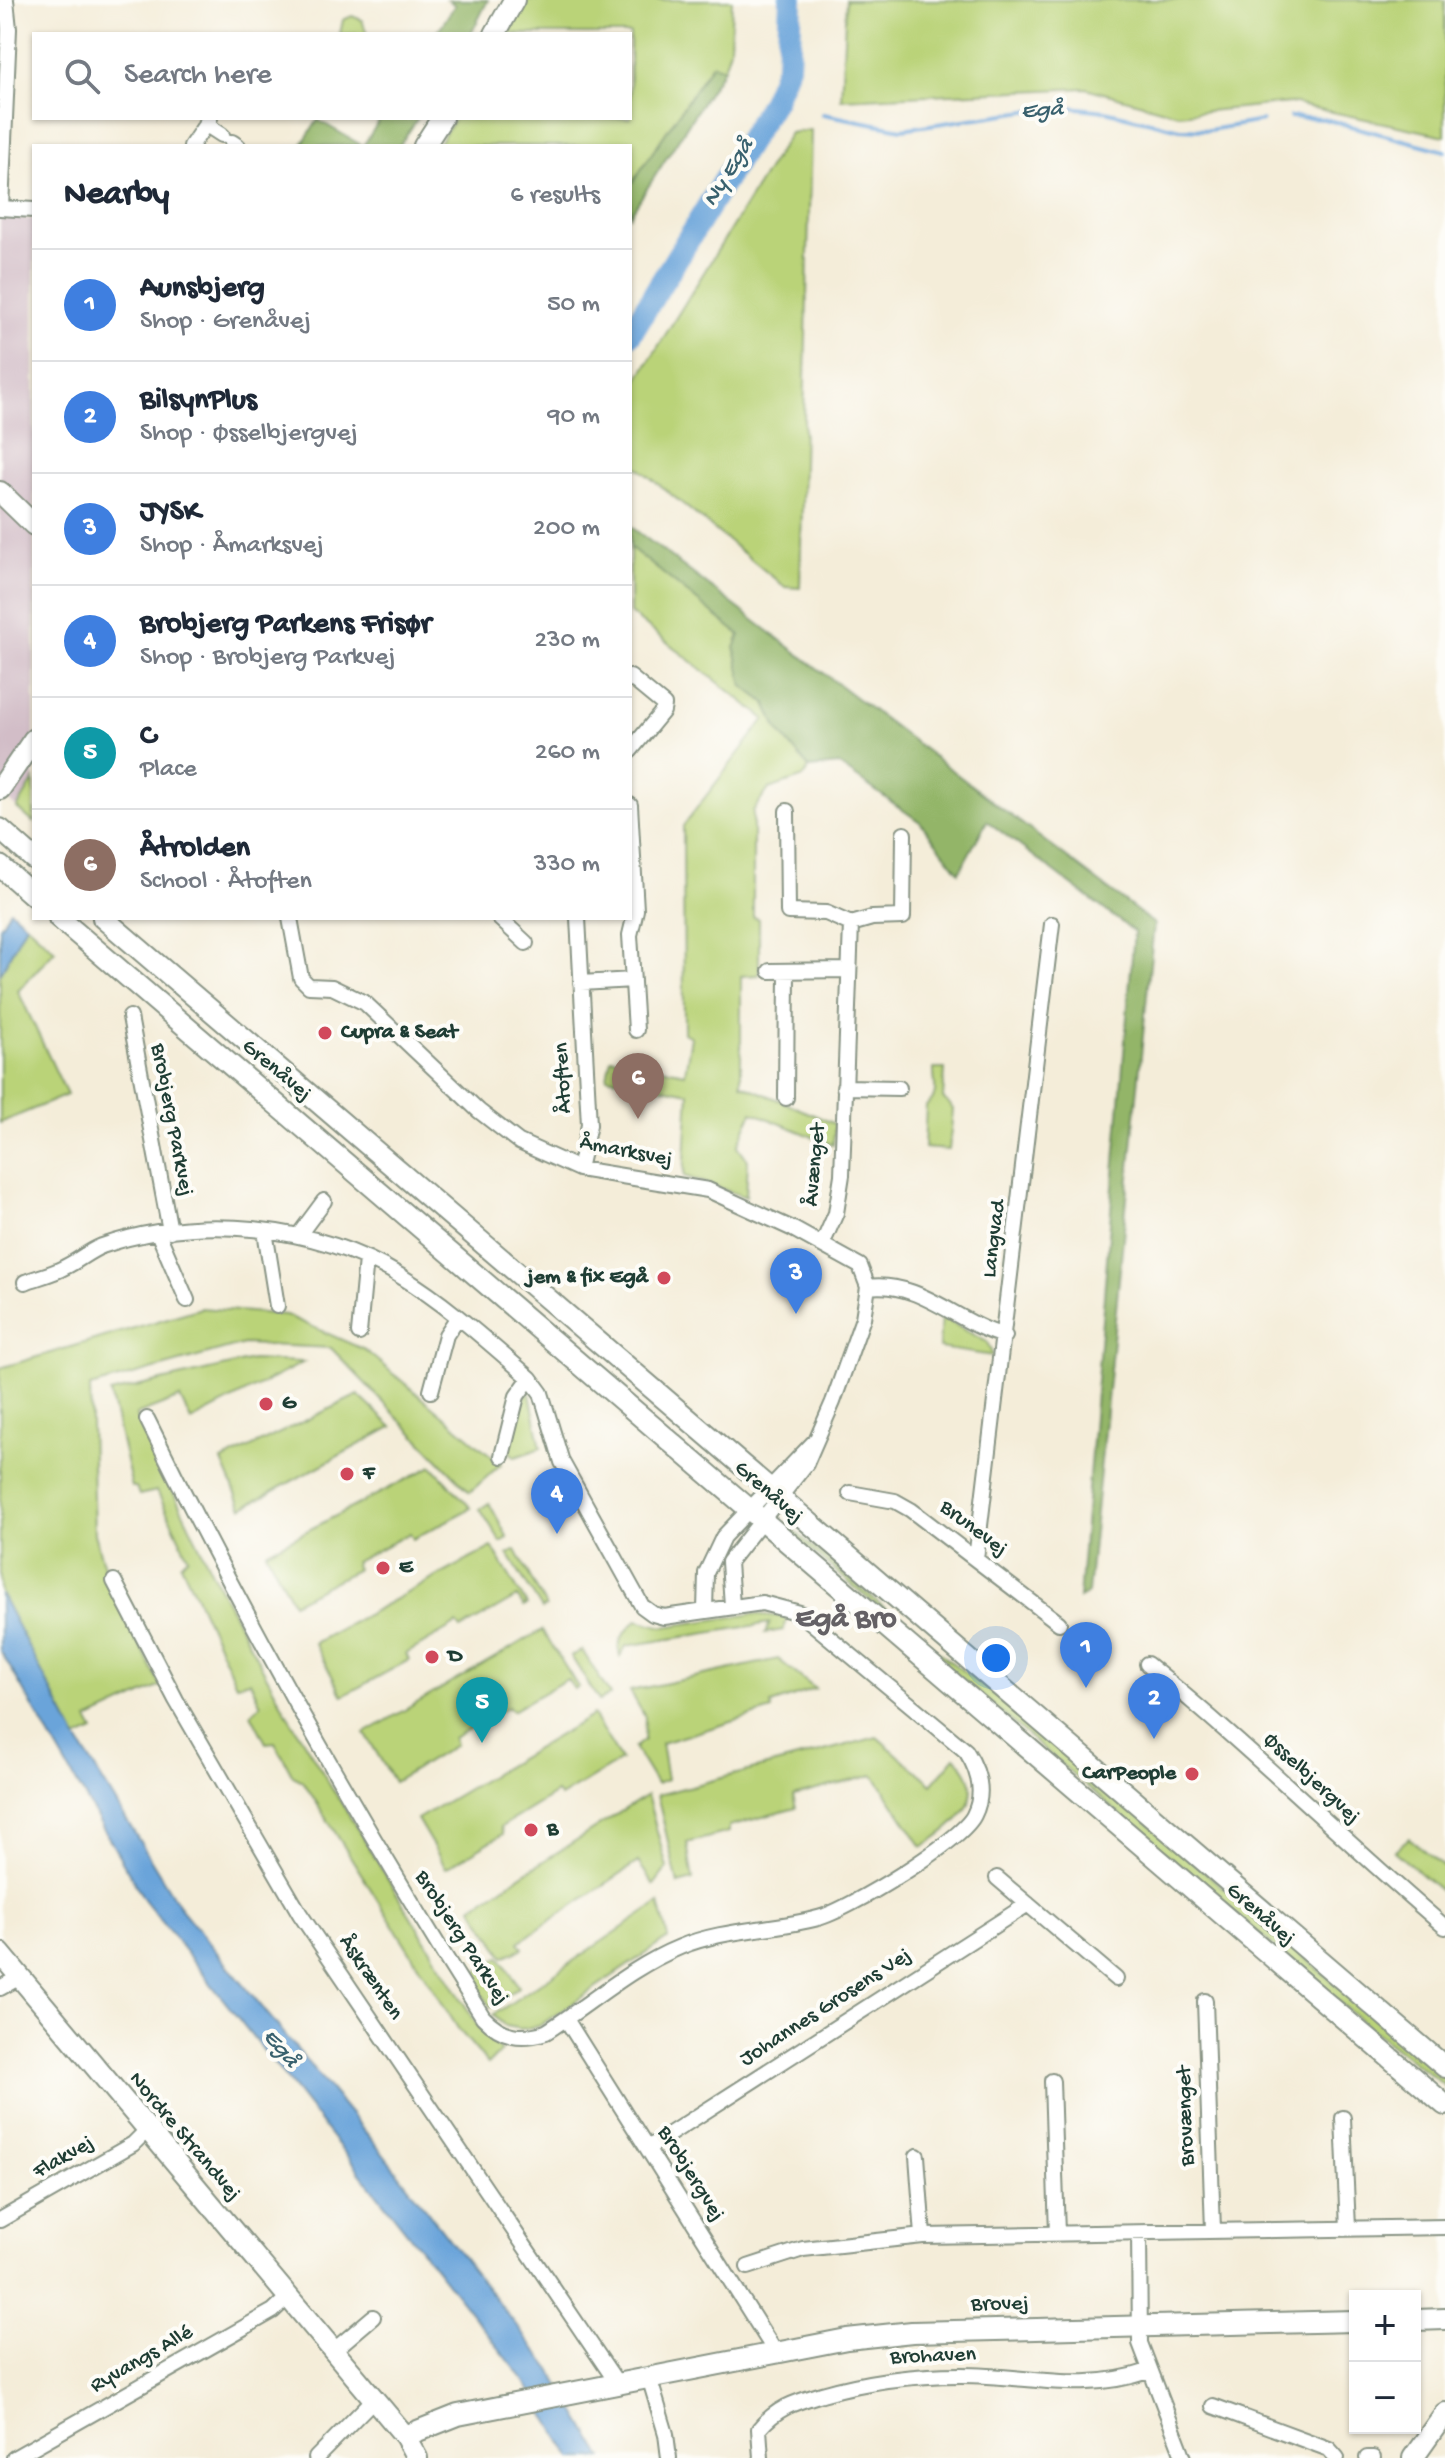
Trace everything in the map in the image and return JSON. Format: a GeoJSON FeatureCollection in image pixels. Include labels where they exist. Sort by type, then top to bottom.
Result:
{"type":"FeatureCollection","features":[{"type":"Feature","properties":{"kind":"main road"},"geometry":{"type":"LineString","coordinates":[[496,32],[514,0]]}},
{"type":"Feature","properties":{"kind":"main road"},"geometry":{"type":"LineString","coordinates":[[425,144],[441,120]]}},
{"type":"Feature","properties":{"kind":"main road"},"geometry":{"type":"LineString","coordinates":[[0,492],[32,523]]}},
{"type":"Feature","properties":{"kind":"main road"},"geometry":{"type":"LineString","coordinates":[[0,789],[32,742]]}},
{"type":"Feature","properties":{"kind":"main road"},"geometry":{"type":"LineString","coordinates":[[0,829],[32,857]]}},
{"type":"Feature","properties":{"kind":"main road"},"geometry":{"type":"LineString","coordinates":[[0,866],[30,892]]}},
{"type":"Feature","properties":{"kind":"main road","name":"Grenåvej"},"geometry":{"type":"LineString","coordinates":[[61,920],[1445,2105]]}},
{"type":"Feature","properties":{"kind":"main road","name":"Grenåvej"},"geometry":{"type":"LineString","coordinates":[[105,920],[1445,2067]]}},
{"type":"Feature","properties":{"kind":"main road","name":"Nordre Strandvej"},"geometry":{"type":"LineString","coordinates":[[0,1953],[405,2436],[417,2458]]}},
{"type":"Feature","properties":{"kind":"main road"},"geometry":{"type":"LineString","coordinates":[[1421,2320],[1445,2319]]}},
{"type":"Feature","properties":{"kind":"main road","name":"Brovej"},"geometry":{"type":"LineString","coordinates":[[405,2436],[458,2415],[776,2353],[912,2332],[1349,2321]]}},
{"type":"Feature","properties":{"kind":"main road"},"geometry":{"type":"LineString","coordinates":[[1413,2458],[1445,2413]]}},
{"type":"Feature","properties":{"kind":"street"},"geometry":{"type":"LineString","coordinates":[[6,0],[9,29],[1,208],[32,210]]}},
{"type":"Feature","properties":{"kind":"street"},"geometry":{"type":"LineString","coordinates":[[192,144],[208,121],[231,141]]}},
{"type":"Feature","properties":{"kind":"street"},"geometry":{"type":"LineString","coordinates":[[632,679],[664,705],[663,711],[632,749]]}},
{"type":"Feature","properties":{"kind":"street"},"geometry":{"type":"LineString","coordinates":[[787,811],[788,912],[826,913],[851,924],[872,918],[903,917],[904,834]]}},
{"type":"Feature","properties":{"kind":"street"},"geometry":{"type":"LineString","coordinates":[[632,866],[636,910],[630,935],[636,1030]]}},
{"type":"Feature","properties":{"kind":"street","name":"Åmarksvej"},"geometry":{"type":"LineString","coordinates":[[292,920],[301,978],[309,986],[332,987],[365,1003],[479,1111],[519,1142],[579,1169],[708,1190],[860,1266],[868,1287]]}},
{"type":"Feature","properties":{"kind":"street"},"geometry":{"type":"LineString","coordinates":[[501,920],[526,943]]}},
{"type":"Feature","properties":{"kind":"street","name":"Åtoften"},"geometry":{"type":"LineString","coordinates":[[578,920],[589,1125],[579,1169]]}},
{"type":"Feature","properties":{"kind":"street","name":"Åvænget"},"geometry":{"type":"LineString","coordinates":[[822,1245],[840,1195],[851,924]]}},
{"type":"Feature","properties":{"kind":"street","name":"Langvad"},"geometry":{"type":"LineString","coordinates":[[976,1559],[1052,924]]}},
{"type":"Feature","properties":{"kind":"street"},"geometry":{"type":"LineString","coordinates":[[770,971],[849,970]]}},
{"type":"Feature","properties":{"kind":"street","name":"Åvænget"},"geometry":{"type":"LineString","coordinates":[[786,1098],[787,971]]}},
{"type":"Feature","properties":{"kind":"street"},"geometry":{"type":"LineString","coordinates":[[581,983],[633,980]]}},
{"type":"Feature","properties":{"kind":"street","name":"Brobjerg Parkvej"},"geometry":{"type":"LineString","coordinates":[[130,1017],[164,1232],[187,1300]]}},
{"type":"Feature","properties":{"kind":"street"},"geometry":{"type":"LineString","coordinates":[[844,1087],[899,1088]]}},
{"type":"Feature","properties":{"kind":"street"},"geometry":{"type":"LineString","coordinates":[[298,1236],[324,1201]]}},
{"type":"Feature","properties":{"kind":"street","name":"Brobjerg Parkvej"},"geometry":{"type":"LineString","coordinates":[[25,1282],[63,1269],[99,1247],[164,1232],[227,1228],[298,1236],[366,1259],[402,1277],[458,1317],[530,1378],[541,1393],[562,1462],[642,1606],[664,1617],[762,1603],[806,1616],[966,1751],[974,1763],[980,1789],[974,1815],[958,1836],[836,1912],[683,1945],[651,1960],[566,2019],[530,2037],[514,2037],[499,2031],[485,2020],[321,1751],[222,1570],[147,1419]]}},
{"type":"Feature","properties":{"kind":"street"},"geometry":{"type":"LineString","coordinates":[[265,1231],[277,1306]]}},
{"type":"Feature","properties":{"kind":"street"},"geometry":{"type":"LineString","coordinates":[[359,1333],[366,1259]]}},
{"type":"Feature","properties":{"kind":"street"},"geometry":{"type":"LineString","coordinates":[[705,1610],[705,1584],[713,1552],[756,1514],[813,1443],[833,1402],[863,1318],[868,1287],[887,1285],[909,1290],[1005,1336]]}},
{"type":"Feature","properties":{"kind":"street"},"geometry":{"type":"LineString","coordinates":[[431,1391],[446,1335],[458,1317]]}},
{"type":"Feature","properties":{"kind":"street"},"geometry":{"type":"LineString","coordinates":[[502,1456],[517,1396],[530,1378]]}},
{"type":"Feature","properties":{"kind":"street","name":"Brunevej"},"geometry":{"type":"LineString","coordinates":[[850,1493],[895,1501],[1059,1623]]}},
{"type":"Feature","properties":{"kind":"street"},"geometry":{"type":"LineString","coordinates":[[732,1606],[729,1562],[756,1514]]}},
{"type":"Feature","properties":{"kind":"street","name":"Åskrænten"},"geometry":{"type":"LineString","coordinates":[[114,1581],[176,1700],[300,1914],[617,2383]]}},
{"type":"Feature","properties":{"kind":"street","name":"Øsselbjergvej"},"geometry":{"type":"LineString","coordinates":[[1147,1664],[1221,1723],[1341,1838],[1445,1927]]}},
{"type":"Feature","properties":{"kind":"street"},"geometry":{"type":"LineString","coordinates":[[997,1878],[1116,1979]]}},
{"type":"Feature","properties":{"kind":"street","name":"Johannes Grosens Vej"},"geometry":{"type":"LineString","coordinates":[[648,2148],[1028,1904]]}},
{"type":"Feature","properties":{"kind":"street"},"geometry":{"type":"LineString","coordinates":[[0,1988],[20,1977]]}},
{"type":"Feature","properties":{"kind":"street","name":"Brovænget"},"geometry":{"type":"LineString","coordinates":[[1205,2001],[1213,2230]]}},
{"type":"Feature","properties":{"kind":"street","name":"Brobjergvej"},"geometry":{"type":"LineString","coordinates":[[566,2019],[776,2353]]}},
{"type":"Feature","properties":{"kind":"street"},"geometry":{"type":"LineString","coordinates":[[1052,2081],[1057,2234]]}},
{"type":"Feature","properties":{"kind":"street"},"geometry":{"type":"LineString","coordinates":[[1343,2118],[1348,2228]]}},
{"type":"Feature","properties":{"kind":"street","name":"Flakvej"},"geometry":{"type":"LineString","coordinates":[[0,2220],[133,2144],[147,2130]]}},
{"type":"Feature","properties":{"kind":"street"},"geometry":{"type":"LineString","coordinates":[[917,2156],[923,2236]]}},
{"type":"Feature","properties":{"kind":"street"},"geometry":{"type":"LineString","coordinates":[[748,2267],[803,2249],[923,2236],[1445,2227]]}},
{"type":"Feature","properties":{"kind":"street"},"geometry":{"type":"LineString","coordinates":[[1139,2233],[1140,2343],[1184,2458]]}},
{"type":"Feature","properties":{"kind":"street","name":"Ryvangs Allé"},"geometry":{"type":"LineString","coordinates":[[14,2458],[273,2311],[288,2297]]}},
{"type":"Feature","properties":{"kind":"street"},"geometry":{"type":"LineString","coordinates":[[333,2351],[373,2317]]}},
{"type":"Feature","properties":{"kind":"street","name":"Brohaven"},"geometry":{"type":"LineString","coordinates":[[761,2458],[759,2429],[773,2412],[850,2386],[962,2375],[1072,2384],[1101,2383],[1149,2371]]}},
{"type":"Feature","properties":{"kind":"street"},"geometry":{"type":"LineString","coordinates":[[649,2377],[666,2434],[669,2458]]}},
{"type":"Feature","properties":{"kind":"street"},"geometry":{"type":"LineString","coordinates":[[316,2458],[374,2399]]}},
{"type":"Feature","properties":{"kind":"street"},"geometry":{"type":"LineString","coordinates":[[1213,2406],[1329,2449],[1337,2458]]}},
{"type":"Feature","properties":{"kind":"shaded area"},"geometry":{"type":"Polygon","coordinates":[[[0,218],[32,219],[32,783],[17,808],[0,793],[0,218]]]}},
{"type":"Feature","properties":{"kind":"green space"},"geometry":{"type":"Polygon","coordinates":[[[448,0],[488,0],[472,32],[437,32],[455,5],[448,0]]]}},
{"type":"Feature","properties":{"kind":"green space"},"geometry":{"type":"Polygon","coordinates":[[[526,0],[732,0],[730,49],[724,68],[712,64],[632,183],[632,144],[438,144],[454,120],[632,120],[632,32],[510,32],[526,0]]]}},
{"type":"Feature","properties":{"kind":"green space"},"geometry":{"type":"Polygon","coordinates":[[[846,0],[1445,0],[1445,136],[1290,103],[1178,114],[1086,88],[841,99],[846,0]]]}},
{"type":"Feature","properties":{"kind":"green space"},"geometry":{"type":"Polygon","coordinates":[[[352,16],[362,20],[366,32],[340,32],[343,20],[352,16]]]}},
{"type":"Feature","properties":{"kind":"green space"},"geometry":{"type":"Polygon","coordinates":[[[712,64],[724,68],[632,212],[632,183],[712,64]]]}},
{"type":"Feature","properties":{"kind":"green space"},"geometry":{"type":"Polygon","coordinates":[[[318,120],[360,144],[302,144],[318,120]]]}},
{"type":"Feature","properties":{"kind":"green space"},"geometry":{"type":"Polygon","coordinates":[[[380,120],[417,120],[400,144],[364,144],[380,120]]]}},
{"type":"Feature","properties":{"kind":"green space"},"geometry":{"type":"Polygon","coordinates":[[[811,130],[800,588],[785,587],[632,463],[632,389],[790,133],[811,130]]]}},
{"type":"Feature","properties":{"kind":"green space"},"geometry":{"type":"Polygon","coordinates":[[[632,528],[1154,924],[1088,1593],[1079,1598],[1134,932],[987,821],[959,872],[920,822],[839,765],[809,768],[778,730],[766,703],[743,686],[735,648],[740,635],[632,549],[632,528]]]}},
{"type":"Feature","properties":{"kind":"green space"},"geometry":{"type":"Polygon","coordinates":[[[632,549],[740,635],[735,648],[743,686],[766,703],[778,730],[809,768],[804,777],[769,789],[753,811],[753,917],[759,919],[759,975],[741,976],[741,1084],[835,1124],[833,1145],[752,1112],[738,1146],[748,1160],[746,1197],[684,1176],[689,1093],[607,1077],[611,1058],[685,1073],[691,1037],[684,1033],[683,826],[765,719],[632,615],[632,549]]]}},
{"type":"Feature","properties":{"kind":"green space"},"geometry":{"type":"Polygon","coordinates":[[[32,783],[32,821],[17,808],[32,783]]]}},
{"type":"Feature","properties":{"kind":"green space"},"geometry":{"type":"Polygon","coordinates":[[[26,924],[55,950],[18,991],[67,1095],[0,1123],[0,975],[26,924]]]}},
{"type":"Feature","properties":{"kind":"green space"},"geometry":{"type":"Polygon","coordinates":[[[934,1069],[945,1069],[943,1098],[953,1109],[949,1150],[924,1148],[926,1106],[935,1093],[934,1069]]]}},
{"type":"Feature","properties":{"kind":"green space"},"geometry":{"type":"Polygon","coordinates":[[[201,1308],[286,1315],[365,1350],[501,1464],[470,1492],[331,1348],[244,1344],[90,1387],[94,1534],[111,1588],[161,1686],[88,1720],[94,1731],[77,1739],[0,1593],[0,1368],[201,1308]]]}},
{"type":"Feature","properties":{"kind":"green space"},"geometry":{"type":"Polygon","coordinates":[[[941,1317],[987,1342],[993,1356],[939,1348],[941,1317]]]}},
{"type":"Feature","properties":{"kind":"green space"},"geometry":{"type":"Polygon","coordinates":[[[252,1360],[304,1362],[191,1421],[180,1398],[136,1415],[223,1595],[290,1719],[479,2028],[501,2051],[488,2064],[459,2030],[303,1781],[293,1776],[275,1742],[266,1743],[251,1714],[261,1705],[250,1681],[236,1684],[181,1564],[188,1557],[157,1491],[139,1495],[136,1487],[132,1487],[110,1393],[252,1360]]]}},
{"type":"Feature","properties":{"kind":"green space"},"geometry":{"type":"Polygon","coordinates":[[[527,1392],[530,1394],[541,1448],[515,1457],[508,1450],[527,1392]]]}},
{"type":"Feature","properties":{"kind":"green space"},"geometry":{"type":"Polygon","coordinates":[[[358,1395],[392,1427],[242,1508],[222,1461],[358,1395]]]}},
{"type":"Feature","properties":{"kind":"green space"},"geometry":{"type":"Polygon","coordinates":[[[432,1466],[471,1508],[413,1539],[410,1533],[355,1562],[356,1570],[293,1603],[266,1552],[432,1466]]]}},
{"type":"Feature","properties":{"kind":"green space"},"geometry":{"type":"Polygon","coordinates":[[[489,1503],[508,1538],[501,1542],[480,1509],[489,1503]]]}},
{"type":"Feature","properties":{"kind":"green space"},"geometry":{"type":"Polygon","coordinates":[[[785,1523],[914,1633],[1042,1732],[1445,2078],[1445,2086],[1368,2027],[783,1526],[785,1523]]]}},
{"type":"Feature","properties":{"kind":"green space"},"geometry":{"type":"Polygon","coordinates":[[[492,1547],[527,1605],[524,1607],[517,1597],[461,1629],[457,1624],[406,1654],[409,1660],[343,1696],[314,1643],[492,1547]]]}},
{"type":"Feature","properties":{"kind":"green space"},"geometry":{"type":"Polygon","coordinates":[[[516,1550],[546,1607],[542,1609],[508,1554],[516,1550]]]}},
{"type":"Feature","properties":{"kind":"green space"},"geometry":{"type":"Polygon","coordinates":[[[753,1614],[785,1617],[787,1621],[783,1630],[765,1633],[770,1623],[626,1646],[620,1657],[620,1641],[637,1620],[663,1627],[753,1614]]]}},
{"type":"Feature","properties":{"kind":"green space"},"geometry":{"type":"Polygon","coordinates":[[[542,1630],[578,1687],[574,1689],[567,1679],[512,1711],[508,1707],[453,1738],[455,1745],[394,1782],[365,1733],[542,1630]]]}},
{"type":"Feature","properties":{"kind":"green space"},"geometry":{"type":"Polygon","coordinates":[[[582,1650],[610,1695],[599,1701],[571,1656],[582,1650]]]}},
{"type":"Feature","properties":{"kind":"green space"},"geometry":{"type":"Polygon","coordinates":[[[778,1659],[815,1689],[771,1704],[772,1710],[661,1743],[667,1780],[656,1784],[634,1748],[644,1740],[645,1717],[630,1691],[778,1659]]]}},
{"type":"Feature","properties":{"kind":"green space"},"geometry":{"type":"Polygon","coordinates":[[[593,1715],[621,1760],[560,1797],[556,1793],[501,1827],[503,1834],[446,1868],[417,1819],[593,1715]]]}},
{"type":"Feature","properties":{"kind":"green space"},"geometry":{"type":"Polygon","coordinates":[[[877,1737],[932,1784],[955,1757],[966,1771],[971,1797],[966,1809],[935,1839],[922,1847],[874,1775],[793,1796],[796,1808],[729,1826],[729,1832],[687,1843],[693,1880],[678,1884],[657,1795],[877,1737]]]}},
{"type":"Feature","properties":{"kind":"green space"},"geometry":{"type":"Polygon","coordinates":[[[647,1795],[667,1868],[654,1885],[638,1862],[519,1942],[523,1948],[504,1957],[472,1907],[647,1795]]]}},
{"type":"Feature","properties":{"kind":"green space"},"geometry":{"type":"Polygon","coordinates":[[[1409,1838],[1445,1868],[1445,1895],[1394,1851],[1409,1838]]]}},
{"type":"Feature","properties":{"kind":"green space"},"geometry":{"type":"Polygon","coordinates":[[[659,1903],[668,1938],[539,2026],[521,2029],[505,2026],[493,2015],[659,1903]]]}},
{"type":"Feature","properties":{"kind":"green space"},"geometry":{"type":"Polygon","coordinates":[[[500,1957],[519,1987],[491,2007],[470,1976],[500,1957]]]}},
{"type":"Feature","properties":{"kind":"water"},"geometry":{"type":"Polygon","coordinates":[[[10,910],[26,924],[0,975],[0,927],[10,910]]]}},
{"type":"Feature","properties":{"kind":"water"},"geometry":{"type":"Polygon","coordinates":[[[0,1593],[77,1739],[181,1909],[372,2140],[551,2370],[603,2458],[572,2458],[524,2380],[144,1899],[0,1650],[0,1593]]]}},
{"type":"Feature","properties":{"kind":"waterway","name":"Ny Egå"},"geometry":{"type":"LineString","coordinates":[[632,331],[773,101],[788,65],[791,0]]}},
{"type":"Feature","properties":{"kind":"waterway"},"geometry":{"type":"LineString","coordinates":[[773,101],[784,104]]}},
{"type":"Feature","properties":{"kind":"waterway","name":"Egå"},"geometry":{"type":"LineString","coordinates":[[823,114],[902,129],[1060,106],[1105,111],[1180,129],[1209,130],[1262,121]]}},
{"type":"Feature","properties":{"kind":"waterway","name":"Egå"},"geometry":{"type":"LineString","coordinates":[[1290,117],[1324,119],[1445,151]]}},
{"type":"Feature","properties":{"kind":"place","name":"Cupra & Seat"},"geometry":{"type":"Point","coordinates":[325,1033]}},
{"type":"Feature","properties":{"kind":"place","name":"Åtrolden"},"geometry":{"type":"Point","coordinates":[638,1119]}},
{"type":"Feature","properties":{"kind":"place","name":"jem & fix Egå"},"geometry":{"type":"Point","coordinates":[664,1278]}},
{"type":"Feature","properties":{"kind":"place","name":"JYSK"},"geometry":{"type":"Point","coordinates":[796,1314]}},
{"type":"Feature","properties":{"kind":"place","name":"G"},"geometry":{"type":"Point","coordinates":[266,1404]}},
{"type":"Feature","properties":{"kind":"place","name":"F"},"geometry":{"type":"Point","coordinates":[347,1474]}},
{"type":"Feature","properties":{"kind":"place","name":"Brobjerg Parkens Frisør"},"geometry":{"type":"Point","coordinates":[557,1534]}},
{"type":"Feature","properties":{"kind":"place","name":"E"},"geometry":{"type":"Point","coordinates":[383,1568]}},
{"type":"Feature","properties":{"kind":"place","name":"D"},"geometry":{"type":"Point","coordinates":[432,1657]}},
{"type":"Feature","properties":{"kind":"place","name":"Aunsbjerg"},"geometry":{"type":"Point","coordinates":[1086,1688]}},
{"type":"Feature","properties":{"kind":"place","name":"BilsynPlus"},"geometry":{"type":"Point","coordinates":[1154,1739]}},
{"type":"Feature","properties":{"kind":"place","name":"C"},"geometry":{"type":"Point","coordinates":[482,1743]}},
{"type":"Feature","properties":{"kind":"place","name":"CarPeople"},"geometry":{"type":"Point","coordinates":[1192,1774]}},
{"type":"Feature","properties":{"kind":"place","name":"B"},"geometry":{"type":"Point","coordinates":[531,1830]}},
{"type":"Feature","properties":{"kind":"district","name":"Egå Bro"},"geometry":{"type":"Point","coordinates":[846,1620]}}]}
